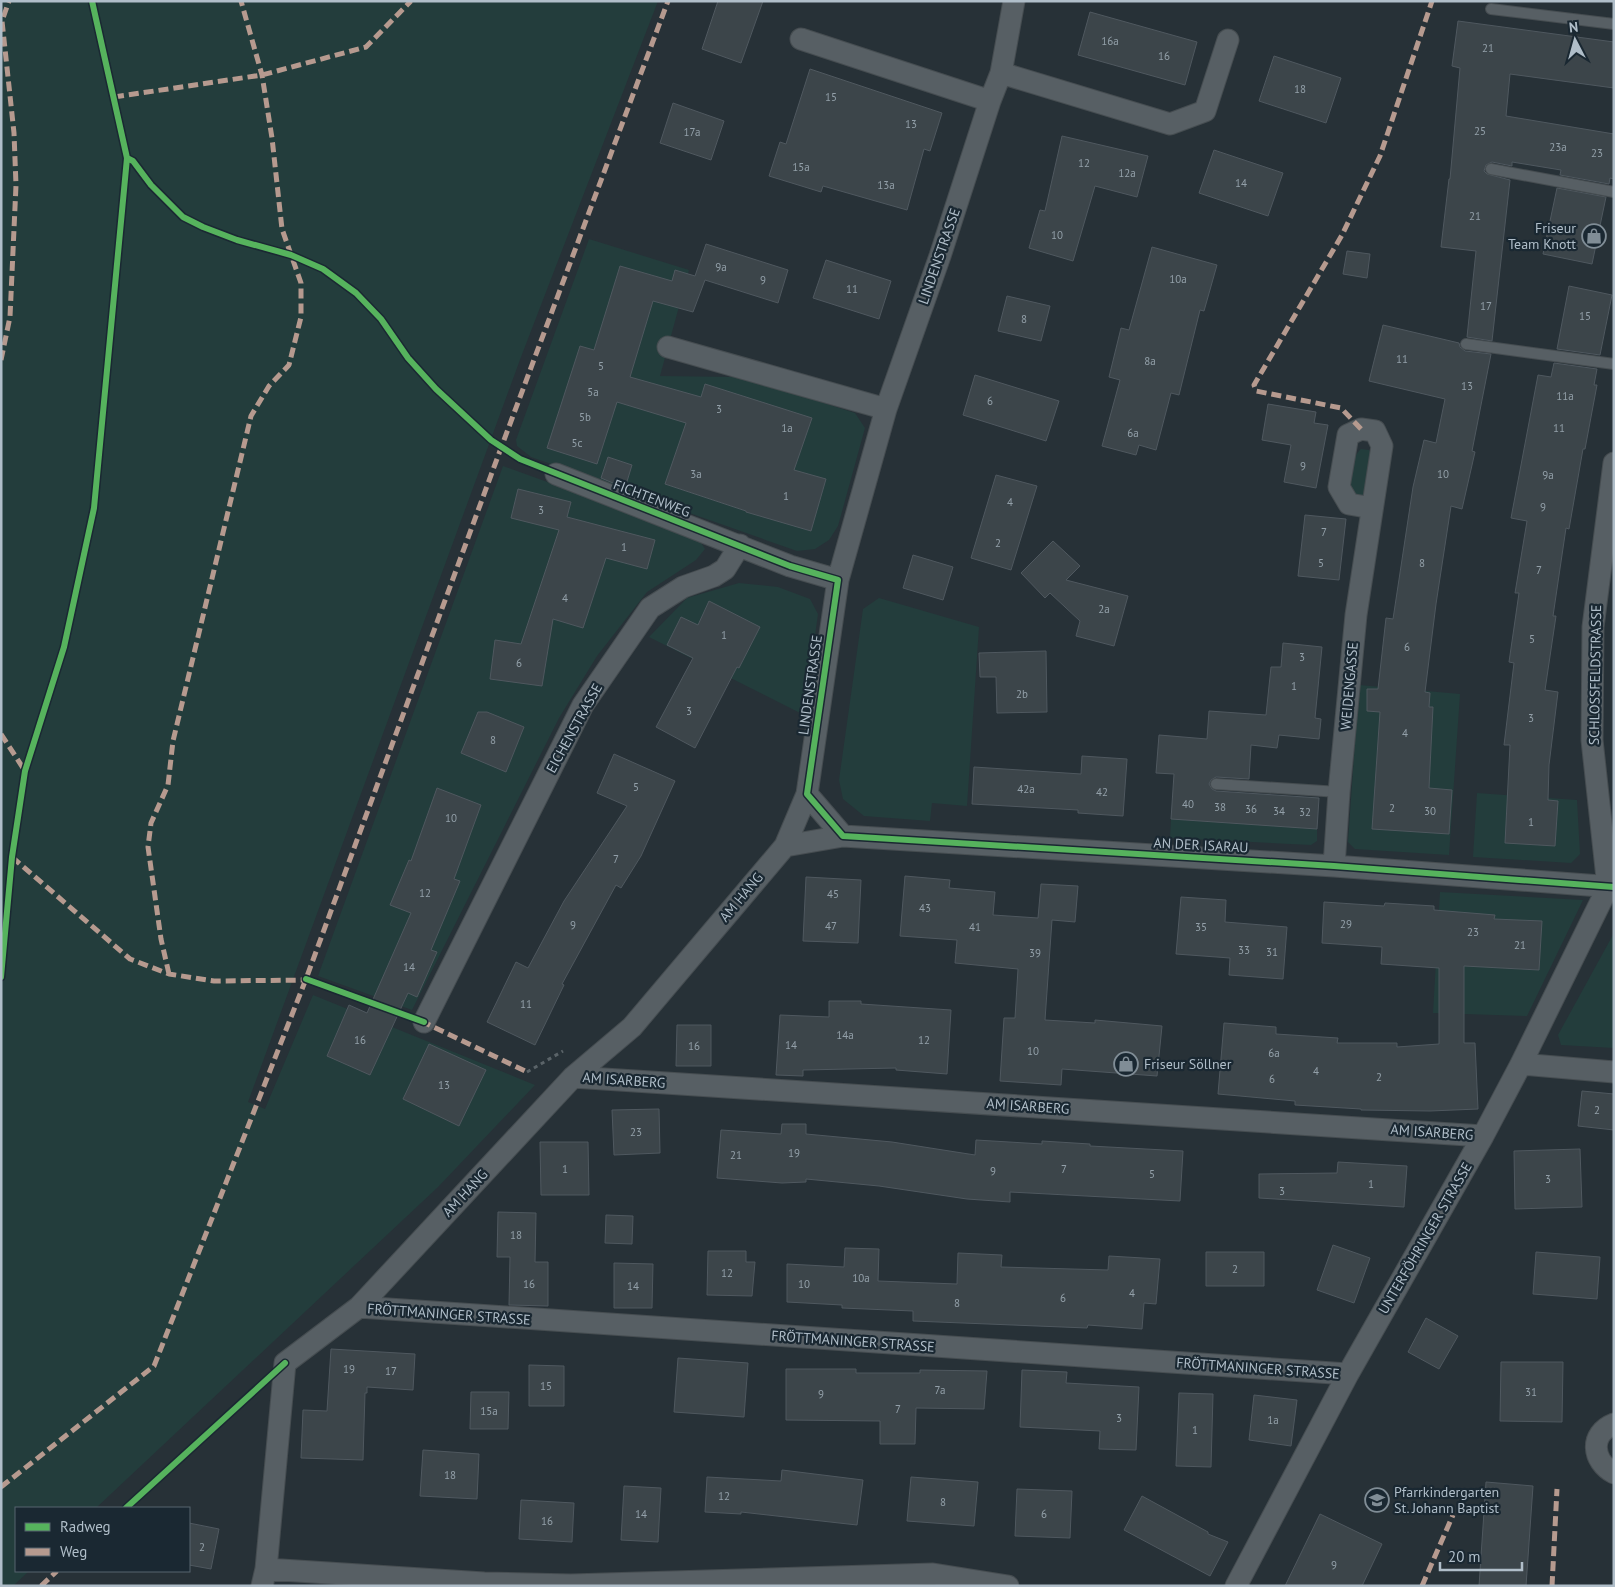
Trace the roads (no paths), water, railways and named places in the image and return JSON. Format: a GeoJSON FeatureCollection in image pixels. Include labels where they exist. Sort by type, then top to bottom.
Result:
{"type":"FeatureCollection","features":[{"type":"Feature","properties":{"kind":"street","name":"LINDENSTRASSE"},"geometry":{"type":"LineString","coordinates":[[807,794],[838,580],[886,409],[940,256],[990,101],[1001,73],[1014,1]]}},
{"type":"Feature","properties":{"kind":"street"},"geometry":{"type":"LineString","coordinates":[[800,39],[990,101]]}},
{"type":"Feature","properties":{"kind":"street"},"geometry":{"type":"LineString","coordinates":[[1001,73],[1170,124],[1205,111],[1228,40]]}},
{"type":"Feature","properties":{"kind":"street"},"geometry":{"type":"LineString","coordinates":[[668,347],[886,409]]}},
{"type":"Feature","properties":{"kind":"street","name":"SCHLOSSFELDSTRASSE"},"geometry":{"type":"LineString","coordinates":[[1611,887],[1592,740],[1593,627],[1614,463]]}},
{"type":"Feature","properties":{"kind":"street","name":"FICHTENWEG"},"geometry":{"type":"LineString","coordinates":[[556,474],[740,545]]}},
{"type":"Feature","properties":{"kind":"street","name":"WEIDENGASSE"},"geometry":{"type":"LineString","coordinates":[[1334,866],[1339,792],[1356,616],[1372,508]]}},
{"type":"Feature","properties":{"kind":"street"},"geometry":{"type":"LineString","coordinates":[[740,545],[790,566],[838,580]]}},
{"type":"Feature","properties":{"kind":"street","name":"EICHENSTRASSE"},"geometry":{"type":"LineString","coordinates":[[424,1022],[583,705],[650,608],[683,587],[714,576],[725,569],[740,545]]}},
{"type":"Feature","properties":{"kind":"street"},"geometry":{"type":"LineString","coordinates":[[807,794],[843,836]]}},
{"type":"Feature","properties":{"kind":"street","name":"AM HANG"},"geometry":{"type":"LineString","coordinates":[[264,1577],[285,1363],[359,1307],[573,1077],[632,1027],[785,846],[807,794]]}},
{"type":"Feature","properties":{"kind":"street"},"geometry":{"type":"LineString","coordinates":[[785,846],[843,836]]}},
{"type":"Feature","properties":{"kind":"street","name":"AN DER ISARAU"},"geometry":{"type":"LineString","coordinates":[[843,836],[1334,866],[1611,887]]}},
{"type":"Feature","properties":{"kind":"street","name":"UNTERFÖHRINGER STRASSE"},"geometry":{"type":"LineString","coordinates":[[1236,1586],[1348,1374],[1483,1136],[1611,887]]}},
{"type":"Feature","properties":{"kind":"street"},"geometry":{"type":"LineString","coordinates":[[1521,1064],[1614,1072]]}},
{"type":"Feature","properties":{"kind":"street","name":"AM ISARBERG"},"geometry":{"type":"LineString","coordinates":[[573,1077],[1483,1136]]}},
{"type":"Feature","properties":{"kind":"street","name":"FRÖTTMANINGER STRASSE"},"geometry":{"type":"LineString","coordinates":[[359,1307],[1348,1374]]}},
{"type":"Feature","properties":{"kind":"street"},"geometry":{"type":"LineString","coordinates":[[1614,1424],[1604,1429],[1596,1445],[1600,1461],[1614,1473]]}},
{"type":"Feature","properties":{"kind":"street"},"geometry":{"type":"LineString","coordinates":[[264,1577],[570,1585],[933,1574],[1008,1586]]}},
{"type":"Feature","properties":{"kind":"lane"},"geometry":{"type":"LineString","coordinates":[[1491,9],[1614,24]]}},
{"type":"Feature","properties":{"kind":"lane"},"geometry":{"type":"LineString","coordinates":[[1491,169],[1614,192]]}},
{"type":"Feature","properties":{"kind":"lane"},"geometry":{"type":"LineString","coordinates":[[1466,344],[1614,364]]}},
{"type":"Feature","properties":{"kind":"lane"},"geometry":{"type":"LineString","coordinates":[[1216,784],[1339,792]]}},
{"type":"Feature","properties":{"kind":"place","name":"Friseur Team Knott"},"geometry":{"type":"Point","coordinates":[1594,236]}},
{"type":"Feature","properties":{"kind":"place","name":"Friseur Söllner"},"geometry":{"type":"Point","coordinates":[1126,1064]}},
{"type":"Feature","properties":{"kind":"place","name":"Pfarrkindergarten St. Johann Baptist"},"geometry":{"type":"Point","coordinates":[1377,1500]}}]}
